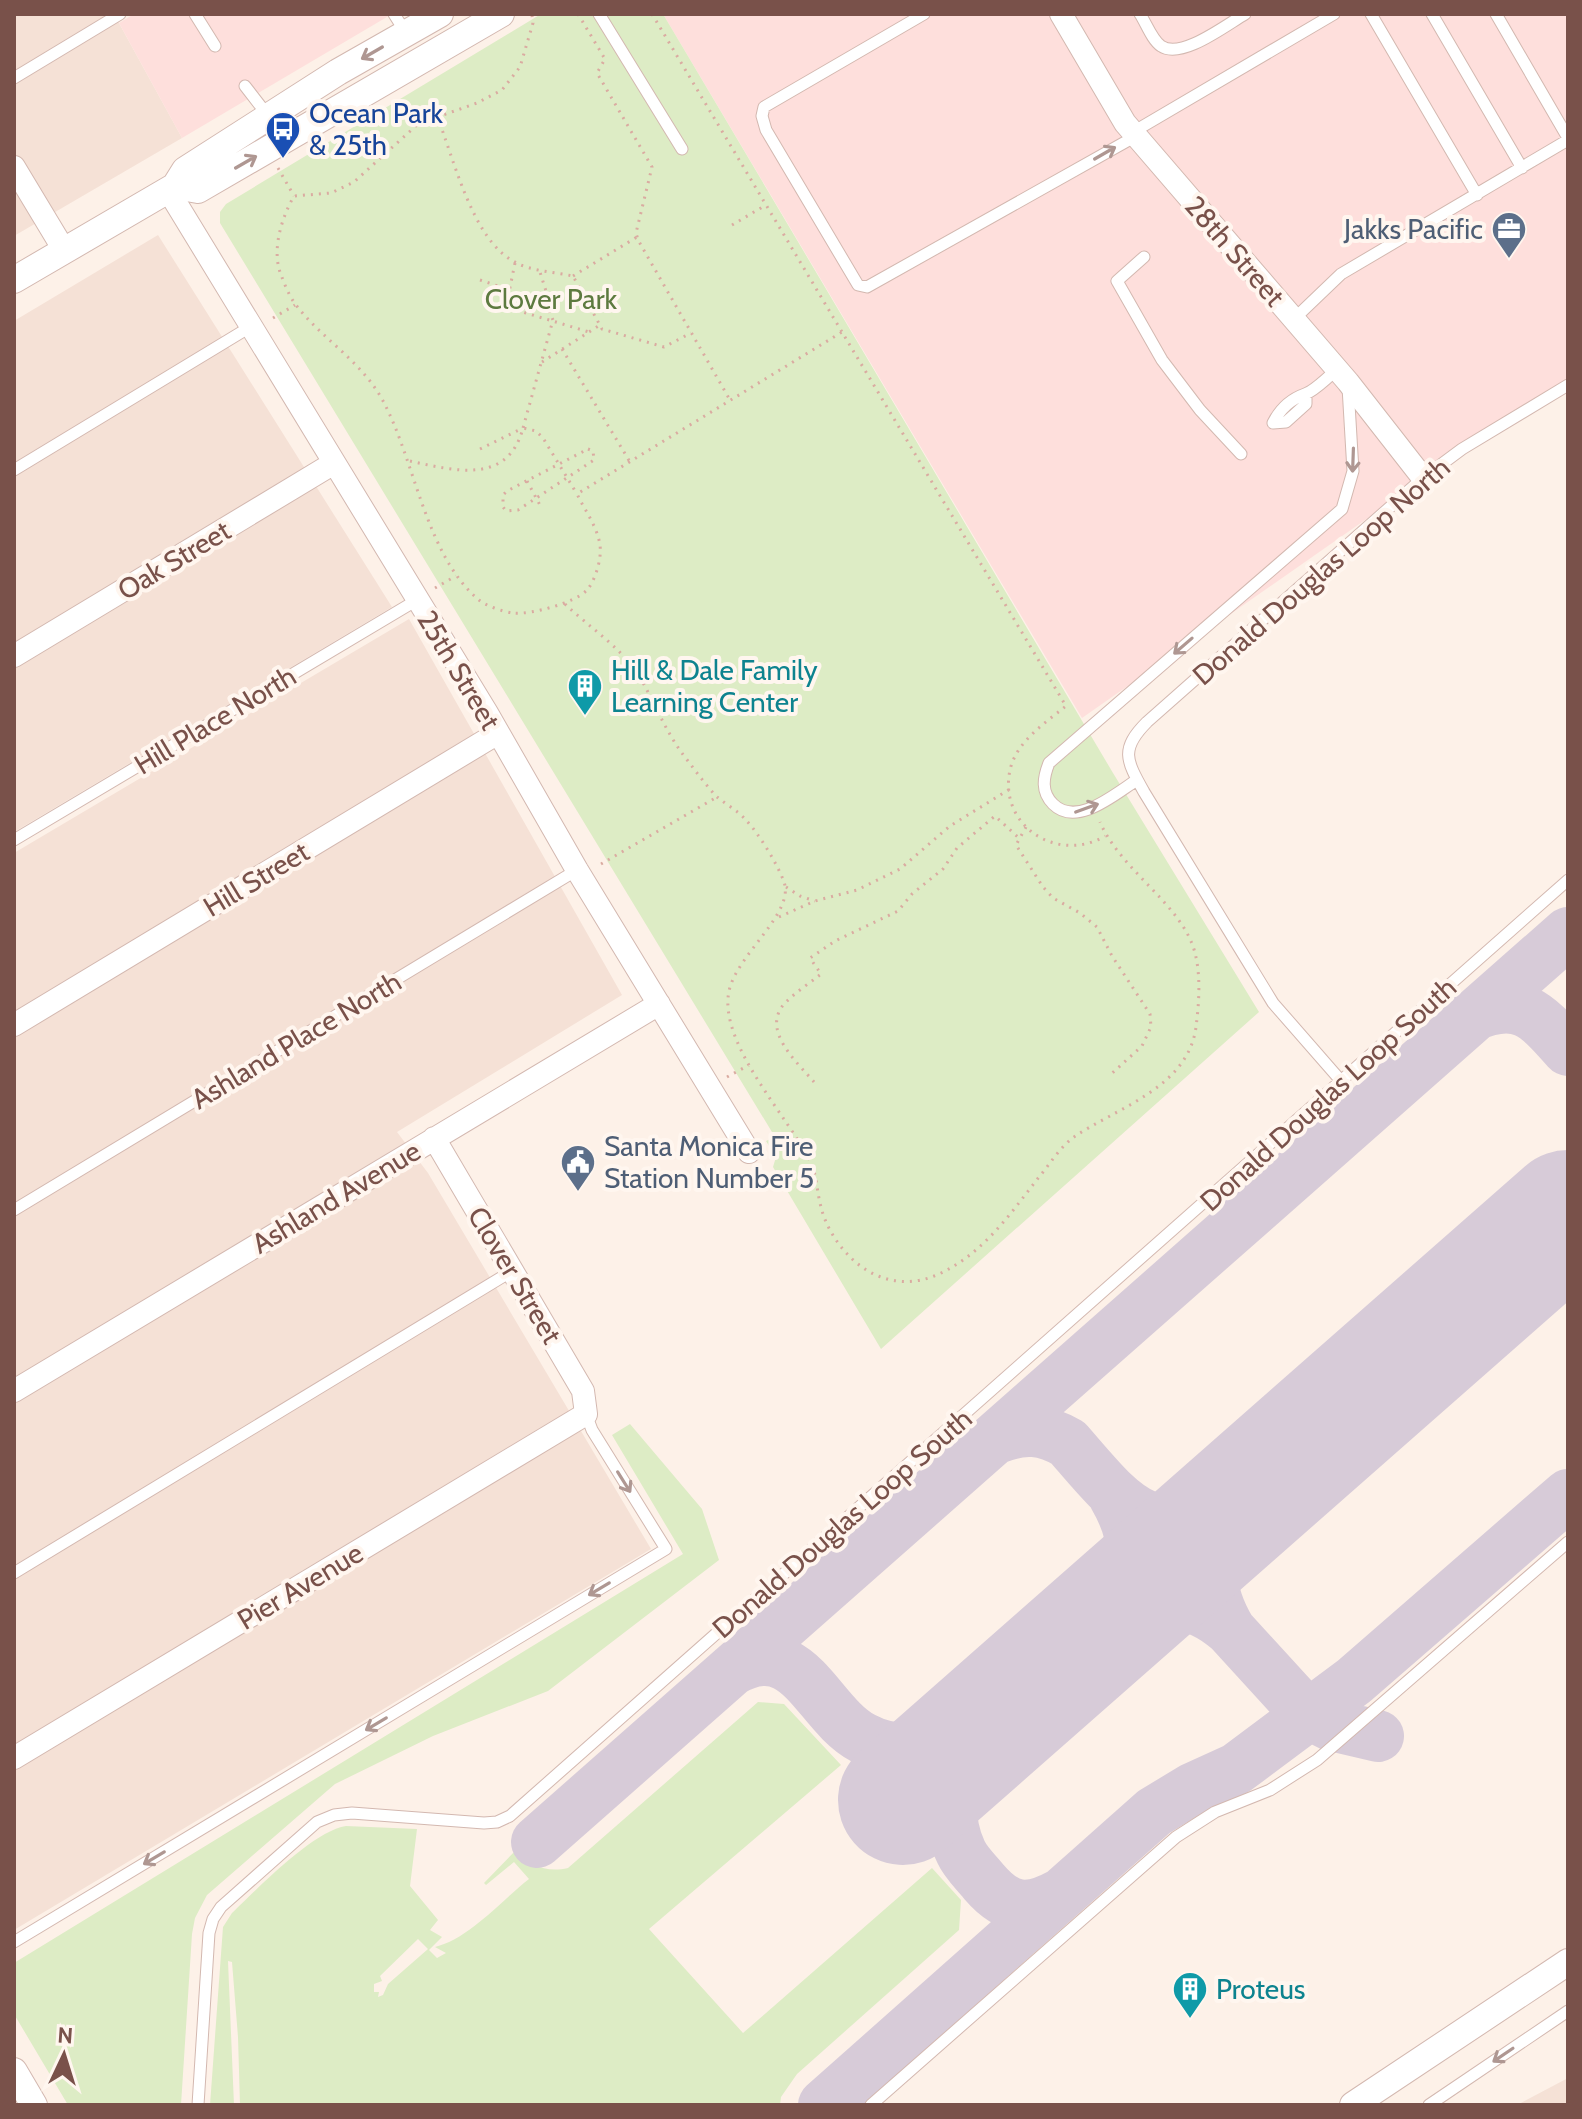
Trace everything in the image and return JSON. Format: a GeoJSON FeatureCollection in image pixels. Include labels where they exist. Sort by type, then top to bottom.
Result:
{"type":"FeatureCollection","features":[{"type":"Feature","properties":{"kind":"street"},"geometry":{"type":"LineString","coordinates":[[14,280],[172,188],[185,170],[338,72],[400,24],[440,14]]}},
{"type":"Feature","properties":{"kind":"street"},"geometry":{"type":"LineString","coordinates":[[172,188],[198,190],[501,14]]}},
{"type":"Feature","properties":{"kind":"street","name":"28th Street"},"geometry":{"type":"LineString","coordinates":[[1061,14],[1134,134],[1342,376],[1423,478]]}},
{"type":"Feature","properties":{"kind":"street"},"geometry":{"type":"LineString","coordinates":[[14,167],[64,250]]}},
{"type":"Feature","properties":{"kind":"street","name":"25th Street"},"geometry":{"type":"LineString","coordinates":[[172,188],[250,327],[334,463],[426,594],[498,733],[577,870],[749,1152]]}},
{"type":"Feature","properties":{"kind":"street","name":"Oak Street"},"geometry":{"type":"LineString","coordinates":[[14,656],[334,463]]}},
{"type":"Feature","properties":{"kind":"street","name":"Hill Street"},"geometry":{"type":"LineString","coordinates":[[14,1025],[498,733]]}},
{"type":"Feature","properties":{"kind":"street","name":"Ashland Avenue"},"geometry":{"type":"LineString","coordinates":[[14,1391],[659,1004]]}},
{"type":"Feature","properties":{"kind":"street","name":"Clover Street"},"geometry":{"type":"LineString","coordinates":[[434,1138],[583,1391],[586,1414]]}},
{"type":"Feature","properties":{"kind":"street","name":"Pier Avenue"},"geometry":{"type":"LineString","coordinates":[[14,1758],[586,1414]]}},
{"type":"Feature","properties":{"kind":"street"},"geometry":{"type":"LineString","coordinates":[[1353,2105],[1568,1962]]}},
{"type":"Feature","properties":{"kind":"street"},"geometry":{"type":"LineString","coordinates":[[14,2071],[34,2105]]}},
{"type":"Feature","properties":{"kind":"street"},"geometry":{"type":"LineString","coordinates":[[14,2097],[19,2105]]}},
{"type":"Feature","properties":{"kind":"lane"},"geometry":{"type":"LineString","coordinates":[[14,78],[120,14]]}},
{"type":"Feature","properties":{"kind":"lane"},"geometry":{"type":"LineString","coordinates":[[195,14],[215,46]]}},
{"type":"Feature","properties":{"kind":"lane"},"geometry":{"type":"LineString","coordinates":[[599,14],[682,149]]}},
{"type":"Feature","properties":{"kind":"lane"},"geometry":{"type":"LineString","coordinates":[[924,14],[764,107],[762,116],[766,130],[858,285],[867,287],[1073,171],[1334,14]]}},
{"type":"Feature","properties":{"kind":"lane"},"geometry":{"type":"LineString","coordinates":[[1140,14],[1159,45],[1171,50],[1183,49],[1245,14]]}},
{"type":"Feature","properties":{"kind":"lane"},"geometry":{"type":"LineString","coordinates":[[1371,14],[1477,195]]}},
{"type":"Feature","properties":{"kind":"lane"},"geometry":{"type":"LineString","coordinates":[[1432,14],[1522,168]]}},
{"type":"Feature","properties":{"kind":"lane"},"geometry":{"type":"LineString","coordinates":[[1294,319],[1341,274],[1568,139],[1496,14]]}},
{"type":"Feature","properties":{"kind":"lane"},"geometry":{"type":"LineString","coordinates":[[245,86],[269,117]]}},
{"type":"Feature","properties":{"kind":"lane"},"geometry":{"type":"LineString","coordinates":[[1144,257],[1117,281],[1162,360],[1200,410],[1241,454]]}},
{"type":"Feature","properties":{"kind":"lane"},"geometry":{"type":"LineString","coordinates":[[14,470],[250,327]]}},
{"type":"Feature","properties":{"kind":"lane"},"geometry":{"type":"LineString","coordinates":[[1137,780],[1093,807],[1075,813],[1059,810],[1044,788],[1049,763],[1342,509],[1353,471],[1342,376],[1306,394]]}},
{"type":"Feature","properties":{"kind":"lane","name":"Donald Douglas Loop North"},"geometry":{"type":"LineString","coordinates":[[1342,1082],[1273,1003],[1137,780],[1128,751],[1133,737],[1423,478],[1462,449],[1568,385]]}},
{"type":"Feature","properties":{"kind":"lane","name":"Hill Place North"},"geometry":{"type":"LineString","coordinates":[[14,840],[426,594]]}},
{"type":"Feature","properties":{"kind":"lane","name":"Ashland Place North"},"geometry":{"type":"LineString","coordinates":[[14,1210],[577,870]]}},
{"type":"Feature","properties":{"kind":"lane","name":"Donald Douglas Loop South"},"geometry":{"type":"LineString","coordinates":[[198,2105],[209,1933],[221,1907],[317,1822],[334,1815],[352,1813],[484,1823],[497,1822],[510,1816],[1568,880]]}},
{"type":"Feature","properties":{"kind":"lane"},"geometry":{"type":"LineString","coordinates":[[14,1573],[512,1271]]}},
{"type":"Feature","properties":{"kind":"lane"},"geometry":{"type":"LineString","coordinates":[[14,1942],[666,1549],[592,1430],[586,1414]]}},
{"type":"Feature","properties":{"kind":"lane"},"geometry":{"type":"LineString","coordinates":[[871,2105],[1176,1837],[1215,1812],[1270,1790],[1317,1760],[1568,1542]]}},
{"type":"Feature","properties":{"kind":"lane"},"geometry":{"type":"LineString","coordinates":[[1429,2105],[1568,2011]]}},
{"type":"Feature","properties":{"kind":"path"},"geometry":{"type":"LineString","coordinates":[[578,14],[605,59],[597,73],[652,167],[637,237],[730,400]]}},
{"type":"Feature","properties":{"kind":"path"},"geometry":{"type":"LineString","coordinates":[[652,14],[1066,706],[1021,748],[1010,770],[1015,811],[1026,827],[1046,842],[1067,847],[1090,844],[1105,836]]}},
{"type":"Feature","properties":{"kind":"path"},"geometry":{"type":"LineString","coordinates":[[294,196],[331,193],[354,182],[418,124],[477,103],[502,90],[520,67],[533,23],[532,15]]}},
{"type":"Feature","properties":{"kind":"path"},"geometry":{"type":"LineString","coordinates":[[437,116],[475,215],[494,247],[515,263],[573,276],[637,237]]}},
{"type":"Feature","properties":{"kind":"path"},"geometry":{"type":"LineString","coordinates":[[278,168],[294,196]]}},
{"type":"Feature","properties":{"kind":"path"},"geometry":{"type":"LineString","coordinates":[[294,196],[283,215],[279,267],[295,305],[360,368],[382,398],[410,461],[420,498],[456,576],[481,602],[513,614],[565,604],[587,590],[601,553],[597,533],[567,477],[536,431],[523,428],[480,449]]}},
{"type":"Feature","properties":{"kind":"path"},"geometry":{"type":"LineString","coordinates":[[732,225],[766,205]]}},
{"type":"Feature","properties":{"kind":"path"},"geometry":{"type":"LineString","coordinates":[[515,263],[506,307],[589,332]]}},
{"type":"Feature","properties":{"kind":"path"},"geometry":{"type":"LineString","coordinates":[[410,461],[445,469],[489,469],[509,458],[523,428],[553,320],[544,300],[546,291],[539,269]]}},
{"type":"Feature","properties":{"kind":"path"},"geometry":{"type":"LineString","coordinates":[[573,276],[602,329],[664,347],[691,333]]}},
{"type":"Feature","properties":{"kind":"path"},"geometry":{"type":"LineString","coordinates":[[480,280],[510,290]]}},
{"type":"Feature","properties":{"kind":"path"},"geometry":{"type":"LineString","coordinates":[[273,318],[295,305]]}},
{"type":"Feature","properties":{"kind":"path"},"geometry":{"type":"LineString","coordinates":[[541,362],[600,325]]}},
{"type":"Feature","properties":{"kind":"path"},"geometry":{"type":"LineString","coordinates":[[577,494],[842,332]]}},
{"type":"Feature","properties":{"kind":"path"},"geometry":{"type":"LineString","coordinates":[[562,349],[630,462]]}},
{"type":"Feature","properties":{"kind":"path"},"geometry":{"type":"LineString","coordinates":[[583,451],[593,451],[594,460],[513,512],[506,511],[503,495],[558,464],[583,451]]}},
{"type":"Feature","properties":{"kind":"path"},"geometry":{"type":"LineString","coordinates":[[527,481],[541,507]]}},
{"type":"Feature","properties":{"kind":"path"},"geometry":{"type":"LineString","coordinates":[[426,594],[456,576]]}},
{"type":"Feature","properties":{"kind":"path"},"geometry":{"type":"LineString","coordinates":[[565,604],[638,675],[667,732],[717,797],[745,818],[786,887],[815,901]]}},
{"type":"Feature","properties":{"kind":"path"},"geometry":{"type":"LineString","coordinates":[[776,919],[815,901],[857,890],[900,869],[950,826],[1010,789]]}},
{"type":"Feature","properties":{"kind":"path"},"geometry":{"type":"LineString","coordinates":[[601,864],[717,797]]}},
{"type":"Feature","properties":{"kind":"path"},"geometry":{"type":"LineString","coordinates":[[786,887],[785,901],[776,919],[752,946],[736,971],[728,994],[734,1033],[749,1065],[812,1165],[822,1213],[838,1244],[864,1269],[886,1280],[913,1282],[929,1279],[971,1256],[993,1235],[1072,1138],[1118,1114],[1173,1075],[1188,1053],[1196,1031],[1199,977],[1195,951],[1170,909],[1134,873],[1105,836],[1093,807]]}},
{"type":"Feature","properties":{"kind":"path"},"geometry":{"type":"LineString","coordinates":[[814,1082],[786,1050],[778,1028],[778,1015],[784,1003],[821,974],[810,958],[835,941],[898,911],[912,894],[943,869],[968,837],[995,816],[1020,839]]}},
{"type":"Feature","properties":{"kind":"path"},"geometry":{"type":"LineString","coordinates":[[1026,827],[1016,845],[1043,887],[1053,898],[1097,927],[1150,1014],[1151,1027],[1142,1046],[1109,1076]]}},
{"type":"Feature","properties":{"kind":"path"},"geometry":{"type":"LineString","coordinates":[[727,1077],[749,1065]]}},
{"type":"Feature","properties":{"kind":"shaded area"},"geometry":{"type":"Polygon","coordinates":[[[14,14],[114,14],[182,138],[14,236],[14,14]]]}},
{"type":"Feature","properties":{"kind":"shaded area"},"geometry":{"type":"Polygon","coordinates":[[[134,14],[392,14],[182,138],[119,23],[134,14]]]}},
{"type":"Feature","properties":{"kind":"shaded area"},"geometry":{"type":"Polygon","coordinates":[[[663,14],[1568,14],[1568,378],[1082,718],[663,14]]]}},
{"type":"Feature","properties":{"kind":"shaded area"},"geometry":{"type":"Polygon","coordinates":[[[158,235],[392,607],[14,832],[14,321],[158,235]]]}},
{"type":"Feature","properties":{"kind":"shaded area"},"geometry":{"type":"Polygon","coordinates":[[[409,619],[622,995],[397,1132],[428,1173],[651,1549],[14,1930],[14,853],[409,619]]]}},
{"type":"Feature","properties":{"kind":"shaded area"},"geometry":{"type":"Polygon","coordinates":[[[1568,2078],[1568,2105],[1517,2105],[1568,2078]]]}},
{"type":"Feature","properties":{"kind":"green space","name":"Clover Park"},"geometry":{"type":"Polygon","coordinates":[[[541,14],[663,14],[1113,773],[1259,1012],[881,1349],[773,1167],[776,1157],[766,1141],[775,1137],[220,223],[220,212],[226,204],[541,14]]]}},
{"type":"Feature","properties":{"kind":"green space"},"geometry":{"type":"Polygon","coordinates":[[[630,1424],[702,1509],[719,1560],[548,1691],[433,1736],[335,1784],[207,1895],[195,1918],[181,2105],[68,2105],[14,2014],[14,1963],[683,1554],[612,1435],[630,1424]]]}},
{"type":"Feature","properties":{"kind":"green space"},"geometry":{"type":"Polygon","coordinates":[[[758,1702],[784,1704],[841,1765],[649,1929],[743,2033],[932,1868],[961,1900],[959,1930],[797,2074],[781,2097],[780,2105],[240,2105],[232,1962],[228,1961],[234,2105],[210,2105],[223,1927],[232,1913],[270,1876],[318,1838],[346,1826],[417,1829],[410,1886],[438,1920],[430,1930],[442,1937],[429,1950],[437,1958],[446,1953],[435,1947],[473,1928],[529,1879],[514,1862],[486,1885],[484,1883],[515,1851],[539,1867],[553,1870],[568,1868],[758,1702]],[[418,1939],[380,1976],[382,1981],[374,1984],[374,1992],[379,1992],[378,1997],[383,1995],[388,1984],[428,1949],[418,1939]]]}},
{"type":"Feature","properties":{"kind":"taxiway"},"geometry":{"type":"LineString","coordinates":[[537,1842],[1568,933]]}},
{"type":"Feature","properties":{"kind":"taxiway"},"geometry":{"type":"LineString","coordinates":[[1472,1016],[1489,1010],[1515,1008],[1537,1018],[1568,1050]]}},
{"type":"Feature","properties":{"kind":"taxiway"},"geometry":{"type":"LineString","coordinates":[[997,1438],[1025,1431],[1042,1432],[1059,1438],[1068,1443],[1125,1503],[1142,1514],[1162,1520],[1184,1520],[1211,1514],[1243,1501]]}},
{"type":"Feature","properties":{"kind":"taxiway"},"geometry":{"type":"LineString","coordinates":[[824,2105],[1154,1812],[1192,1789],[1236,1769],[1354,1681],[1568,1495]]}},
{"type":"Feature","properties":{"kind":"taxiway"},"geometry":{"type":"LineString","coordinates":[[1096,1631],[1118,1597],[1130,1566],[1130,1534],[1114,1496]]}},
{"type":"Feature","properties":{"kind":"taxiway"},"geometry":{"type":"LineString","coordinates":[[1243,1501],[1223,1533],[1213,1563],[1214,1594],[1230,1630],[1305,1712],[1331,1725],[1378,1736]]}},
{"type":"Feature","properties":{"kind":"taxiway"},"geometry":{"type":"LineString","coordinates":[[1096,1631],[1131,1613],[1163,1604],[1196,1609],[1230,1630]]}},
{"type":"Feature","properties":{"kind":"taxiway"},"geometry":{"type":"LineString","coordinates":[[732,1670],[755,1661],[775,1661],[791,1668],[847,1726],[876,1744],[917,1750],[973,1740]]}},
{"type":"Feature","properties":{"kind":"taxiway"},"geometry":{"type":"LineString","coordinates":[[958,1753],[952,1777],[951,1816],[956,1841],[966,1860],[993,1891],[1010,1903],[1038,1904],[1061,1894]]}},
{"type":"Feature","properties":{"kind":"runway"},"geometry":{"type":"LineString","coordinates":[[903,1800],[1568,1215]]}},
{"type":"Feature","properties":{"kind":"place","name":"Ocean Park & 25th"},"geometry":{"type":"Point","coordinates":[283,160]}},
{"type":"Feature","properties":{"kind":"place","name":"Jakks Pacific"},"geometry":{"type":"Point","coordinates":[1509,260]}},
{"type":"Feature","properties":{"kind":"place","name":"Hill & Dale Family Learning Center"},"geometry":{"type":"Point","coordinates":[585,717]}},
{"type":"Feature","properties":{"kind":"place","name":"Santa Monica Fire Station Number 5"},"geometry":{"type":"Point","coordinates":[578,1193]}},
{"type":"Feature","properties":{"kind":"place","name":"Proteus"},"geometry":{"type":"Point","coordinates":[1190,2020]}}]}
